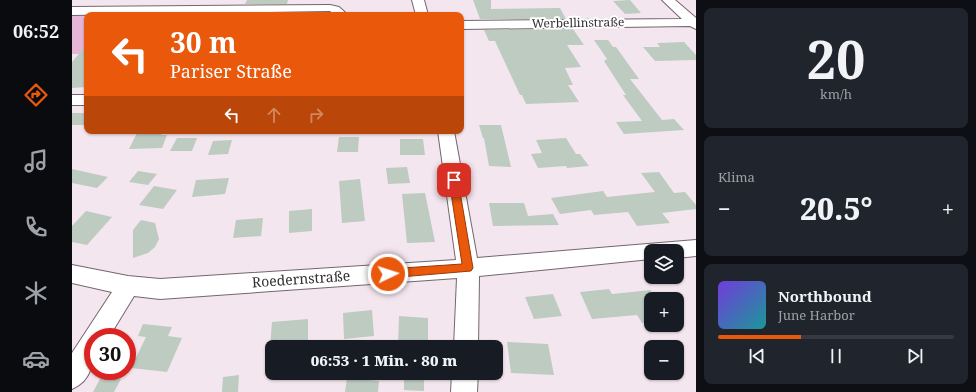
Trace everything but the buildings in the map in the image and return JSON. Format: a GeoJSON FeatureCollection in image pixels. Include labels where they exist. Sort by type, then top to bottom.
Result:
{"type":"FeatureCollection","features":[{"type":"Feature","properties":{"kind":"street"},"geometry":{"type":"LineString","coordinates":[[418,0],[421,12]]}},
{"type":"Feature","properties":{"kind":"street"},"geometry":{"type":"LineString","coordinates":[[668,0],[695,23]]}},
{"type":"Feature","properties":{"kind":"street"},"geometry":{"type":"LineString","coordinates":[[72,11],[330,8],[339,12]]}},
{"type":"Feature","properties":{"kind":"street","name":"Werbellinstraße"},"geometry":{"type":"LineString","coordinates":[[464,25],[695,23]]}},
{"type":"Feature","properties":{"kind":"street"},"geometry":{"type":"LineString","coordinates":[[72,100],[84,100]]}},
{"type":"Feature","properties":{"kind":"street"},"geometry":{"type":"LineString","coordinates":[[446,134],[468,268],[466,340]]}},
{"type":"Feature","properties":{"kind":"street"},"geometry":{"type":"LineString","coordinates":[[684,249],[696,248]]}},
{"type":"Feature","properties":{"kind":"street","name":"Roedernstraße"},"geometry":{"type":"LineString","coordinates":[[72,274],[128,286],[160,289],[468,268],[644,253]]}},
{"type":"Feature","properties":{"kind":"street"},"geometry":{"type":"LineString","coordinates":[[102,328],[128,286]]}},
{"type":"Feature","properties":{"kind":"street"},"geometry":{"type":"LineString","coordinates":[[72,376],[84,357]]}},
{"type":"Feature","properties":{"kind":"street"},"geometry":{"type":"LineString","coordinates":[[464,392],[465,380]]}},
{"type":"Feature","properties":{"kind":"shaded area"},"geometry":{"type":"Polygon","coordinates":[[[325,10],[329,12],[156,12],[325,10]]]}},
{"type":"Feature","properties":{"kind":"shaded area"},"geometry":{"type":"Polygon","coordinates":[[[72,13],[84,13],[84,54],[72,54],[72,13]]]}},
{"type":"Feature","properties":{"kind":"route"},"geometry":{"type":"LineString","coordinates":[[388,274],[468,268],[454,180]]}}]}
